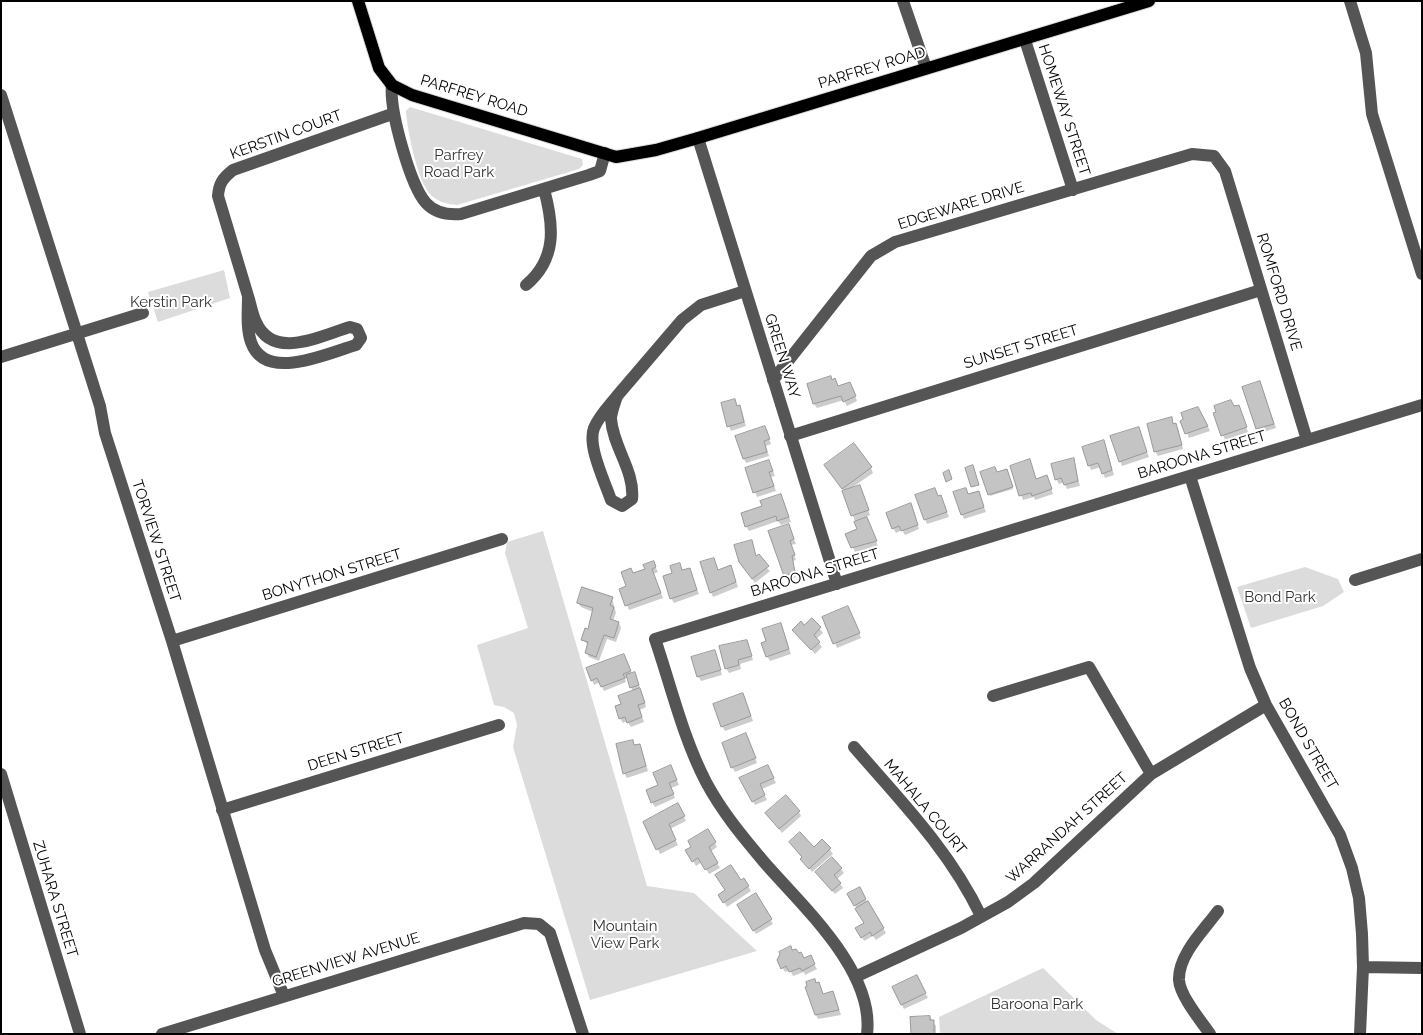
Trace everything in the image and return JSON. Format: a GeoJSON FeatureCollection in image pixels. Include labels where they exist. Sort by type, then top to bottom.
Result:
{"type":"FeatureCollection","features":[{"type":"Feature","properties":{"kind":"main road","name":"PARFREY ROAD"},"geometry":{"type":"LineString","coordinates":[[358,1],[379,68],[392,85],[412,95],[616,157],[631,156],[698,138],[1149,1]]}},
{"type":"Feature","properties":{"kind":"street"},"geometry":{"type":"LineString","coordinates":[[903,1],[926,68]]}},
{"type":"Feature","properties":{"kind":"street"},"geometry":{"type":"LineString","coordinates":[[1350,1],[1366,53],[1372,114],[1422,274]]}},
{"type":"Feature","properties":{"kind":"street","name":"HOMEWAY STREET"},"geometry":{"type":"LineString","coordinates":[[1025,40],[1073,190]]}},
{"type":"Feature","properties":{"kind":"street"},"geometry":{"type":"LineString","coordinates":[[392,85],[390,98],[392,114],[417,189],[426,203],[449,215],[461,214],[600,171],[605,153]]}},
{"type":"Feature","properties":{"kind":"street","name":"TORVIEW STREET"},"geometry":{"type":"LineString","coordinates":[[1,95],[100,406],[105,433],[122,490],[172,642],[265,950],[284,996]]}},
{"type":"Feature","properties":{"kind":"street","name":"KERSTIN COURT"},"geometry":{"type":"LineString","coordinates":[[248,296],[249,332],[252,344],[258,354],[268,361],[285,365],[356,345],[361,338],[357,329],[350,327],[288,345],[274,342],[267,338],[258,326],[248,296],[218,196],[219,185],[224,177],[233,170],[392,114]]}},
{"type":"Feature","properties":{"kind":"street","name":"GREEN WAY"},"geometry":{"type":"LineString","coordinates":[[698,138],[837,584]]}},
{"type":"Feature","properties":{"kind":"street","name":"EDGEWARE DRIVE"},"geometry":{"type":"LineString","coordinates":[[773,380],[872,256],[895,242],[1192,154],[1214,156]]}},
{"type":"Feature","properties":{"kind":"street","name":"ROMFORD DRIVE"},"geometry":{"type":"LineString","coordinates":[[1214,156],[1225,171],[1307,440]]}},
{"type":"Feature","properties":{"kind":"street"},"geometry":{"type":"LineString","coordinates":[[526,285],[546,263],[550,249],[550,215],[544,189]]}},
{"type":"Feature","properties":{"kind":"street","name":"SUNSET STREET"},"geometry":{"type":"LineString","coordinates":[[790,436],[1261,290]]}},
{"type":"Feature","properties":{"kind":"street"},"geometry":{"type":"LineString","coordinates":[[617,396],[611,417],[612,424],[633,488],[632,499],[622,506],[611,500],[592,446],[593,430],[617,396],[682,320],[701,306],[745,291]]}},
{"type":"Feature","properties":{"kind":"street"},"geometry":{"type":"LineString","coordinates":[[1,358],[144,313]]}},
{"type":"Feature","properties":{"kind":"street","name":"BAROONA STREET"},"geometry":{"type":"LineString","coordinates":[[867,1034],[868,1016],[855,977],[846,959],[831,938],[729,819],[706,782],[686,736],[655,638],[1422,405]]}},
{"type":"Feature","properties":{"kind":"street","name":"BOND STREET"},"geometry":{"type":"LineString","coordinates":[[1190,476],[1247,659],[1266,705],[1343,843],[1352,868],[1359,898],[1363,967],[1360,1034]]}},
{"type":"Feature","properties":{"kind":"street","name":"BONYTHON STREET"},"geometry":{"type":"LineString","coordinates":[[172,642],[502,539]]}},
{"type":"Feature","properties":{"kind":"street"},"geometry":{"type":"LineString","coordinates":[[1355,580],[1422,559]]}},
{"type":"Feature","properties":{"kind":"street"},"geometry":{"type":"LineString","coordinates":[[993,696],[1088,667],[1150,774]]}},
{"type":"Feature","properties":{"kind":"street","name":"WARRANDAH STREET"},"geometry":{"type":"LineString","coordinates":[[855,977],[1008,902],[1034,883],[1150,774],[1266,705]]}},
{"type":"Feature","properties":{"kind":"street","name":"DEEN STREET"},"geometry":{"type":"LineString","coordinates":[[222,810],[500,725]]}},
{"type":"Feature","properties":{"kind":"street","name":"MAHALA COURT"},"geometry":{"type":"LineString","coordinates":[[854,748],[935,840],[961,878],[981,916]]}},
{"type":"Feature","properties":{"kind":"street","name":"ZUHARA STREET"},"geometry":{"type":"LineString","coordinates":[[1,774],[80,1034]]}},
{"type":"Feature","properties":{"kind":"street"},"geometry":{"type":"LineString","coordinates":[[1210,1034],[1187,1001],[1179,982],[1182,961],[1218,910]]}},
{"type":"Feature","properties":{"kind":"street","name":"GREENVIEW AVENUE"},"geometry":{"type":"LineString","coordinates":[[162,1034],[524,923],[539,924],[550,932],[583,1034]]}},
{"type":"Feature","properties":{"kind":"street"},"geometry":{"type":"LineString","coordinates":[[1363,967],[1422,968]]}},
{"type":"Feature","properties":{"kind":"green space","name":"Parfrey Road Park"},"geometry":{"type":"Polygon","coordinates":[[[410,107],[582,159],[583,165],[579,169],[457,205],[444,203],[432,196],[422,181],[411,143],[407,119],[406,111],[410,107]]]}},
{"type":"Feature","properties":{"kind":"green space","name":"Kerstin Park"},"geometry":{"type":"Polygon","coordinates":[[[224,270],[230,298],[158,322],[148,292],[224,270]]]}},
{"type":"Feature","properties":{"kind":"green space","name":"Mountain View Park"},"geometry":{"type":"Polygon","coordinates":[[[543,531],[647,886],[694,893],[757,951],[590,1000],[513,747],[517,725],[514,713],[504,707],[494,705],[477,645],[528,628],[505,553],[507,542],[543,531]]]}},
{"type":"Feature","properties":{"kind":"green space","name":"Bond Park"},"geometry":{"type":"Polygon","coordinates":[[[1305,567],[1338,579],[1344,592],[1323,606],[1251,628],[1237,587],[1305,567]]]}},
{"type":"Feature","properties":{"kind":"green space","name":"Baroona Park"},"geometry":{"type":"Polygon","coordinates":[[[1043,968],[1096,1020],[1118,1034],[940,1034],[939,1017],[1043,968]]]}},
{"type":"Feature","properties":{"kind":"building"},"geometry":{"type":"Polygon","coordinates":[[[831,376],[832,380],[835,378],[838,386],[850,382],[856,396],[843,402],[841,396],[813,404],[807,384],[831,376]]]}},
{"type":"Feature","properties":{"kind":"building"},"geometry":{"type":"Polygon","coordinates":[[[1260,381],[1274,424],[1256,429],[1242,387],[1260,381]]]}},
{"type":"Feature","properties":{"kind":"building"},"geometry":{"type":"Polygon","coordinates":[[[735,399],[737,406],[740,405],[744,422],[727,427],[721,403],[735,399]]]}},
{"type":"Feature","properties":{"kind":"building"},"geometry":{"type":"Polygon","coordinates":[[[1231,400],[1234,406],[1239,405],[1247,427],[1221,436],[1213,413],[1216,412],[1214,406],[1231,400]]]}},
{"type":"Feature","properties":{"kind":"building"},"geometry":{"type":"Polygon","coordinates":[[[1198,407],[1208,426],[1185,434],[1180,421],[1183,419],[1181,413],[1198,407]]]}},
{"type":"Feature","properties":{"kind":"building"},"geometry":{"type":"Polygon","coordinates":[[[1172,417],[1173,424],[1176,423],[1182,445],[1154,452],[1147,424],[1172,417]]]}},
{"type":"Feature","properties":{"kind":"building"},"geometry":{"type":"Polygon","coordinates":[[[765,426],[770,439],[764,441],[767,452],[743,459],[735,436],[765,426]]]}},
{"type":"Feature","properties":{"kind":"building"},"geometry":{"type":"Polygon","coordinates":[[[1139,427],[1147,452],[1119,462],[1110,436],[1139,427]]]}},
{"type":"Feature","properties":{"kind":"building"},"geometry":{"type":"Polygon","coordinates":[[[1104,440],[1112,470],[1102,474],[1098,463],[1088,466],[1082,447],[1104,440]]]}},
{"type":"Feature","properties":{"kind":"building"},"geometry":{"type":"Polygon","coordinates":[[[854,443],[872,467],[842,489],[824,465],[854,443]]]}},
{"type":"Feature","properties":{"kind":"building"},"geometry":{"type":"Polygon","coordinates":[[[1074,458],[1078,481],[1064,485],[1061,478],[1055,480],[1051,464],[1074,458]]]}},
{"type":"Feature","properties":{"kind":"building"},"geometry":{"type":"Polygon","coordinates":[[[1030,459],[1036,479],[1047,475],[1052,489],[1032,496],[1031,493],[1019,496],[1010,466],[1030,459]]]}},
{"type":"Feature","properties":{"kind":"building"},"geometry":{"type":"Polygon","coordinates":[[[769,460],[773,471],[769,472],[774,486],[753,493],[745,468],[769,460]]]}},
{"type":"Feature","properties":{"kind":"building"},"geometry":{"type":"Polygon","coordinates":[[[973,465],[979,485],[971,487],[965,468],[973,465]]]}},
{"type":"Feature","properties":{"kind":"building"},"geometry":{"type":"Polygon","coordinates":[[[995,467],[997,472],[1007,469],[1013,487],[988,495],[980,472],[995,467]]]}},
{"type":"Feature","properties":{"kind":"building"},"geometry":{"type":"Polygon","coordinates":[[[949,470],[952,479],[946,482],[943,473],[949,470]]]}},
{"type":"Feature","properties":{"kind":"building"},"geometry":{"type":"Polygon","coordinates":[[[860,485],[869,510],[851,516],[842,491],[860,485]]]}},
{"type":"Feature","properties":{"kind":"building"},"geometry":{"type":"Polygon","coordinates":[[[935,488],[938,496],[941,495],[947,512],[924,520],[915,495],[935,488]]]}},
{"type":"Feature","properties":{"kind":"building"},"geometry":{"type":"Polygon","coordinates":[[[966,488],[968,494],[979,491],[984,507],[961,515],[953,492],[966,488]]]}},
{"type":"Feature","properties":{"kind":"building"},"geometry":{"type":"Polygon","coordinates":[[[781,494],[789,517],[777,521],[776,516],[745,527],[741,513],[762,506],[760,501],[781,494]]]}},
{"type":"Feature","properties":{"kind":"building"},"geometry":{"type":"Polygon","coordinates":[[[911,503],[918,525],[901,531],[899,526],[892,529],[886,513],[911,503]]]}},
{"type":"Feature","properties":{"kind":"building"},"geometry":{"type":"Polygon","coordinates":[[[867,517],[877,541],[851,548],[845,534],[857,529],[854,522],[867,517]]]}},
{"type":"Feature","properties":{"kind":"building"},"geometry":{"type":"Polygon","coordinates":[[[789,524],[794,539],[790,541],[795,555],[792,556],[795,572],[784,576],[768,531],[789,524]]]}},
{"type":"Feature","properties":{"kind":"building"},"geometry":{"type":"Polygon","coordinates":[[[752,540],[756,556],[759,554],[769,566],[752,579],[739,562],[734,545],[752,540]]]}},
{"type":"Feature","properties":{"kind":"building"},"geometry":{"type":"Polygon","coordinates":[[[714,558],[718,570],[731,565],[736,582],[710,593],[700,562],[714,558]]]}},
{"type":"Feature","properties":{"kind":"building"},"geometry":{"type":"Polygon","coordinates":[[[654,561],[656,567],[652,569],[661,593],[625,606],[619,589],[626,586],[621,572],[631,568],[633,573],[645,569],[643,565],[654,561]]]}},
{"type":"Feature","properties":{"kind":"building"},"geometry":{"type":"Polygon","coordinates":[[[680,563],[682,570],[690,568],[697,590],[670,599],[663,576],[672,573],[670,566],[680,563]]]}},
{"type":"Feature","properties":{"kind":"building"},"geometry":{"type":"Polygon","coordinates":[[[582,587],[613,597],[610,605],[614,607],[610,619],[619,622],[614,638],[604,635],[596,657],[585,653],[588,642],[581,640],[585,628],[588,629],[593,608],[577,603],[582,587]]]}},
{"type":"Feature","properties":{"kind":"building"},"geometry":{"type":"Polygon","coordinates":[[[848,606],[860,633],[833,644],[822,617],[848,606]]]}},
{"type":"Feature","properties":{"kind":"building"},"geometry":{"type":"Polygon","coordinates":[[[812,618],[821,627],[814,635],[820,642],[811,650],[792,630],[801,621],[804,625],[812,618]]]}},
{"type":"Feature","properties":{"kind":"building"},"geometry":{"type":"Polygon","coordinates":[[[781,623],[789,649],[766,657],[761,643],[766,641],[762,629],[781,623]]]}},
{"type":"Feature","properties":{"kind":"building"},"geometry":{"type":"Polygon","coordinates":[[[747,640],[752,656],[738,660],[739,665],[725,669],[719,646],[747,640]]]}},
{"type":"Feature","properties":{"kind":"building"},"geometry":{"type":"Polygon","coordinates":[[[715,650],[721,670],[697,677],[691,657],[715,650]]]}},
{"type":"Feature","properties":{"kind":"building"},"geometry":{"type":"Polygon","coordinates":[[[624,654],[631,671],[623,674],[625,678],[601,687],[597,678],[591,681],[586,668],[624,654]]]}},
{"type":"Feature","properties":{"kind":"building"},"geometry":{"type":"Polygon","coordinates":[[[635,672],[639,685],[630,688],[626,675],[635,672]]]}},
{"type":"Feature","properties":{"kind":"building"},"geometry":{"type":"Polygon","coordinates":[[[640,688],[645,703],[638,705],[642,717],[627,723],[625,717],[619,719],[615,706],[621,704],[618,696],[640,688]]]}},
{"type":"Feature","properties":{"kind":"building"},"geometry":{"type":"Polygon","coordinates":[[[743,693],[751,716],[721,727],[713,704],[743,693]]]}},
{"type":"Feature","properties":{"kind":"building"},"geometry":{"type":"Polygon","coordinates":[[[746,733],[756,758],[731,768],[722,743],[746,733]]]}},
{"type":"Feature","properties":{"kind":"building"},"geometry":{"type":"Polygon","coordinates":[[[633,740],[634,745],[640,744],[646,766],[623,774],[616,744],[633,740]]]}},
{"type":"Feature","properties":{"kind":"building"},"geometry":{"type":"Polygon","coordinates":[[[671,765],[677,780],[669,783],[674,794],[651,803],[646,790],[658,785],[653,773],[671,765]]]}},
{"type":"Feature","properties":{"kind":"building"},"geometry":{"type":"Polygon","coordinates":[[[768,765],[774,778],[760,784],[765,795],[752,802],[739,778],[768,765]]]}},
{"type":"Feature","properties":{"kind":"building"},"geometry":{"type":"Polygon","coordinates":[[[786,795],[800,811],[779,829],[765,813],[786,795]]]}},
{"type":"Feature","properties":{"kind":"building"},"geometry":{"type":"Polygon","coordinates":[[[678,803],[685,816],[669,824],[676,840],[656,850],[643,822],[678,803]]]}},
{"type":"Feature","properties":{"kind":"building"},"geometry":{"type":"Polygon","coordinates":[[[708,829],[716,842],[709,847],[718,863],[705,870],[698,858],[692,862],[685,850],[691,847],[688,841],[708,829]]]}},
{"type":"Feature","properties":{"kind":"building"},"geometry":{"type":"Polygon","coordinates":[[[800,832],[814,847],[822,839],[831,848],[809,869],[800,859],[802,857],[789,842],[800,832]]]}},
{"type":"Feature","properties":{"kind":"building"},"geometry":{"type":"Polygon","coordinates":[[[832,857],[842,868],[834,875],[841,883],[832,891],[815,872],[832,857]]]}},
{"type":"Feature","properties":{"kind":"building"},"geometry":{"type":"Polygon","coordinates":[[[731,865],[741,880],[744,878],[749,886],[723,903],[718,895],[725,890],[715,875],[731,865]]]}},
{"type":"Feature","properties":{"kind":"building"},"geometry":{"type":"Polygon","coordinates":[[[860,887],[866,899],[854,906],[847,894],[860,887]]]}},
{"type":"Feature","properties":{"kind":"building"},"geometry":{"type":"Polygon","coordinates":[[[756,893],[772,919],[753,931],[737,905],[756,893]]]}},
{"type":"Feature","properties":{"kind":"building"},"geometry":{"type":"Polygon","coordinates":[[[868,901],[884,928],[872,936],[870,932],[861,938],[855,928],[864,923],[855,909],[868,901]]]}},
{"type":"Feature","properties":{"kind":"building"},"geometry":{"type":"Polygon","coordinates":[[[791,946],[792,950],[796,949],[799,953],[801,952],[804,958],[811,955],[815,964],[802,971],[800,968],[789,972],[786,966],[781,969],[777,960],[779,952],[791,946]]]}},
{"type":"Feature","properties":{"kind":"building"},"geometry":{"type":"Polygon","coordinates":[[[917,975],[926,993],[901,1005],[892,987],[917,975]]]}},
{"type":"Feature","properties":{"kind":"building"},"geometry":{"type":"Polygon","coordinates":[[[815,979],[816,983],[819,982],[823,994],[833,991],[839,1010],[815,1015],[805,987],[807,986],[806,982],[815,979]]]}},
{"type":"Feature","properties":{"kind":"building"},"geometry":{"type":"Polygon","coordinates":[[[930,1016],[930,1020],[934,1020],[934,1034],[911,1034],[910,1017],[930,1016]]]}}]}
